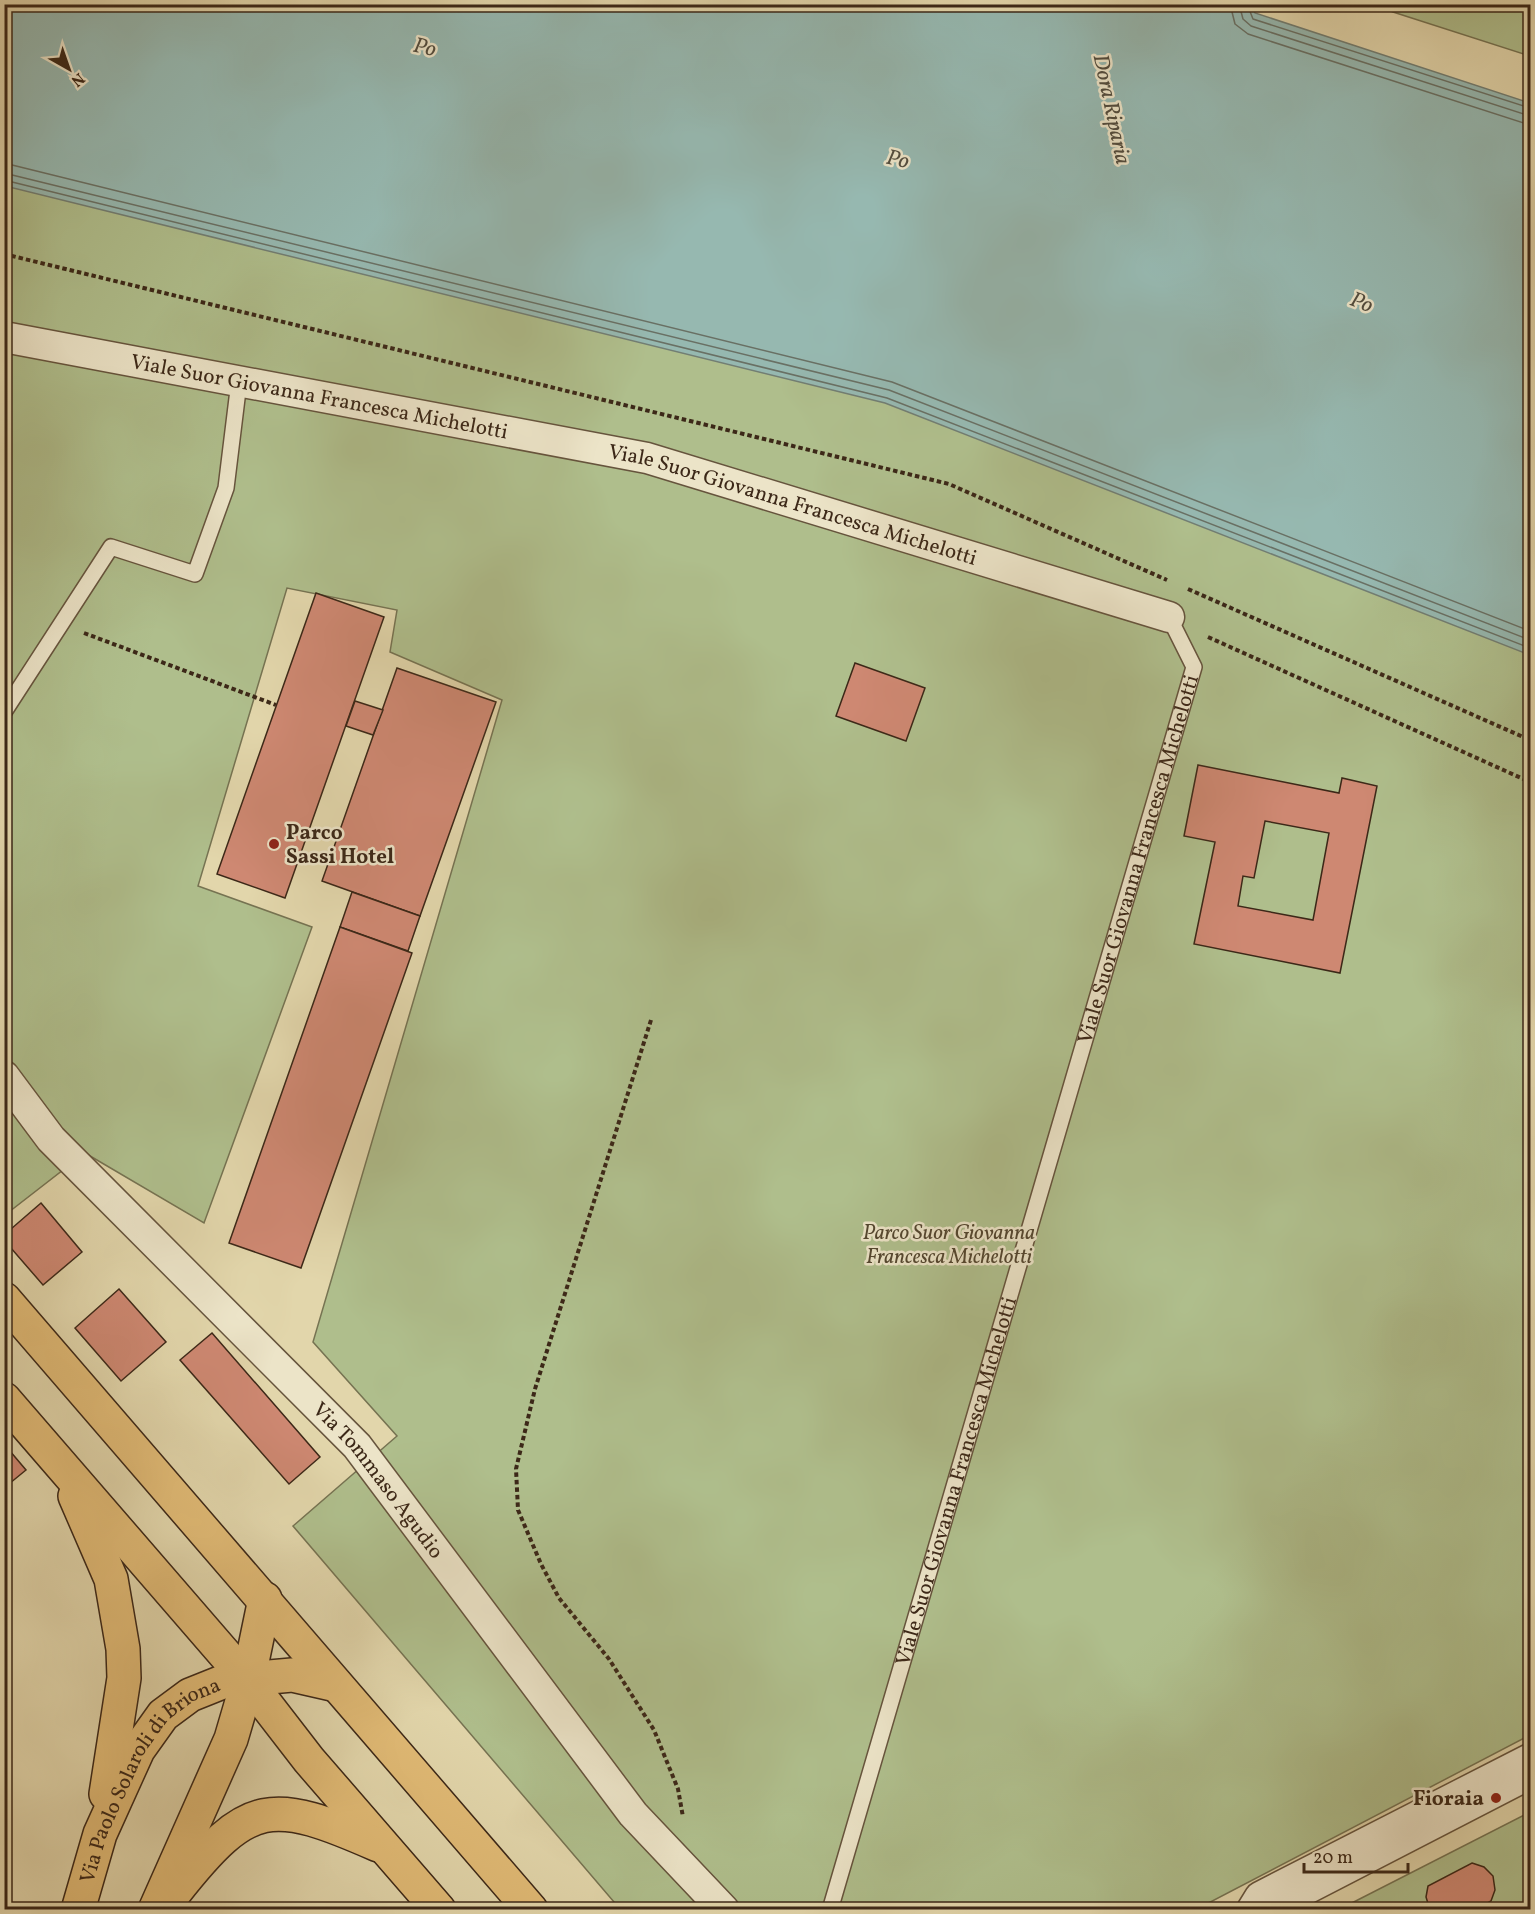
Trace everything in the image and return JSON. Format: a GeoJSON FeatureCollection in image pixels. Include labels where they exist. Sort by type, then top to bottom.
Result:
{"type":"FeatureCollection","features":[{"type":"Feature","properties":{"kind":"main road"},"geometry":{"type":"LineString","coordinates":[[4,1299],[531,1910]]}},
{"type":"Feature","properties":{"kind":"main road"},"geometry":{"type":"LineString","coordinates":[[4,1399],[248,1681],[309,1760],[439,1910]]}},
{"type":"Feature","properties":{"kind":"main road"},"geometry":{"type":"LineString","coordinates":[[61,1464],[111,1579],[123,1649],[124,1678],[100,1834]]}},
{"type":"Feature","properties":{"kind":"main road","name":"Via Paolo Solaroli di Briona"},"geometry":{"type":"LineString","coordinates":[[155,1910],[231,1739],[248,1681],[265,1599]]}},
{"type":"Feature","properties":{"kind":"main road","name":"Via Paolo Solaroli di Briona"},"geometry":{"type":"LineString","coordinates":[[78,1910],[100,1834],[138,1750],[163,1715],[190,1695],[225,1682],[248,1681],[272,1675],[292,1675],[336,1685]]}},
{"type":"Feature","properties":{"kind":"main road"},"geometry":{"type":"LineString","coordinates":[[161,1910],[201,1859],[233,1828],[258,1816],[275,1812],[329,1823],[385,1848]]}},
{"type":"Feature","properties":{"kind":"street","name":"Viale Suor Giovanna Francesca Michelotti"},"geometry":{"type":"LineString","coordinates":[[4,337],[646,458],[1169,617]]}},
{"type":"Feature","properties":{"kind":"street","name":"Via Tommaso Agudio"},"geometry":{"type":"LineString","coordinates":[[4,1076],[51,1139],[357,1446],[633,1815],[724,1910]]}},
{"type":"Feature","properties":{"kind":"street"},"geometry":{"type":"LineString","coordinates":[[1252,1910],[1260,1896],[1530,1759]]}},
{"type":"Feature","properties":{"kind":"lane"},"geometry":{"type":"LineString","coordinates":[[4,712],[111,547],[195,574],[226,488],[239,382]]}},
{"type":"Feature","properties":{"kind":"lane","name":"Viale Suor Giovanna Francesca Michelotti"},"geometry":{"type":"LineString","coordinates":[[830,1910],[1194,667],[1169,617]]}},
{"type":"Feature","properties":{"kind":"lane"},"geometry":{"type":"LineString","coordinates":[[1281,1910],[1530,1782]]}},
{"type":"Feature","properties":{"kind":"path"},"geometry":{"type":"LineString","coordinates":[[1169,617],[1222,644],[1530,782]]}},
{"type":"Feature","properties":{"kind":"path"},"geometry":{"type":"LineString","coordinates":[[61,624],[276,705]]}},
{"type":"Feature","properties":{"kind":"path"},"geometry":{"type":"LineString","coordinates":[[651,1020],[535,1389],[516,1469],[518,1509],[541,1563],[559,1598],[609,1659],[654,1730],[678,1789],[683,1822]]}},
{"type":"Feature","properties":{"kind":"green space"},"geometry":{"type":"Polygon","coordinates":[[[1378,5],[1530,5],[1530,56],[1393,12],[1378,5]]]}},
{"type":"Feature","properties":{"kind":"green space","name":"Parco Suor Giovanna Francesca Michelotti"},"geometry":{"type":"Polygon","coordinates":[[[5,134],[170,176],[1530,602],[1530,1735],[1197,1909],[620,1909],[293,1526],[397,1436],[313,1342],[502,700],[390,652],[397,610],[287,588],[198,886],[312,927],[204,1223],[85,1153],[5,1215],[5,134]]]}},
{"type":"Feature","properties":{"kind":"green space"},"geometry":{"type":"Polygon","coordinates":[[[1530,1812],[1530,1909],[1340,1909],[1530,1812]]]}},
{"type":"Feature","properties":{"kind":"water"},"geometry":{"type":"Polygon","coordinates":[[[5,4],[1252,5],[1255,13],[1530,103],[1530,655],[885,403],[5,186],[5,4]]]}},
{"type":"Feature","properties":{"kind":"building"},"geometry":{"type":"Polygon","coordinates":[[[316,593],[384,617],[285,898],[217,874],[316,593]]]}},
{"type":"Feature","properties":{"kind":"building"},"geometry":{"type":"Polygon","coordinates":[[[855,663],[925,688],[906,741],[836,716],[855,663]]]}},
{"type":"Feature","properties":{"kind":"building"},"geometry":{"type":"Polygon","coordinates":[[[397,668],[496,702],[420,916],[322,881],[397,668]]]}},
{"type":"Feature","properties":{"kind":"building"},"geometry":{"type":"Polygon","coordinates":[[[355,701],[383,710],[373,735],[346,726],[355,701]]]}},
{"type":"Feature","properties":{"kind":"building"},"geometry":{"type":"Polygon","coordinates":[[[1198,765],[1339,793],[1342,778],[1377,786],[1340,973],[1194,944],[1215,842],[1184,836],[1198,765]],[[1265,821],[1254,878],[1243,876],[1238,906],[1313,920],[1329,833],[1265,821]]]}},
{"type":"Feature","properties":{"kind":"building"},"geometry":{"type":"Polygon","coordinates":[[[352,892],[420,916],[408,951],[340,927],[352,892]]]}},
{"type":"Feature","properties":{"kind":"building"},"geometry":{"type":"Polygon","coordinates":[[[340,927],[412,953],[301,1268],[229,1243],[340,927]]]}},
{"type":"Feature","properties":{"kind":"building"},"geometry":{"type":"Polygon","coordinates":[[[41,1203],[82,1252],[43,1285],[4,1240],[4,1235],[41,1203]]]}},
{"type":"Feature","properties":{"kind":"building"},"geometry":{"type":"Polygon","coordinates":[[[119,1289],[166,1342],[121,1381],[75,1328],[119,1289]]]}},
{"type":"Feature","properties":{"kind":"building"},"geometry":{"type":"Polygon","coordinates":[[[212,1333],[320,1457],[289,1484],[180,1360],[212,1333]]]}},
{"type":"Feature","properties":{"kind":"building"},"geometry":{"type":"Polygon","coordinates":[[[4,1444],[26,1470],[4,1488],[4,1444]]]}},
{"type":"Feature","properties":{"kind":"building"},"geometry":{"type":"Polygon","coordinates":[[[1472,1863],[1484,1867],[1493,1876],[1495,1890],[1491,1901],[1475,1910],[1430,1910],[1426,1897],[1428,1886],[1472,1863]]]}},
{"type":"Feature","properties":{"kind":"place","name":"Parco Sassi Hotel"},"geometry":{"type":"Point","coordinates":[274,844]}},
{"type":"Feature","properties":{"kind":"place","name":"Fioraia"},"geometry":{"type":"Point","coordinates":[1496,1798]}},
{"type":"Feature","properties":{"kind":"water label","name":"Po"},"geometry":{"type":"Point","coordinates":[425,46]}},
{"type":"Feature","properties":{"kind":"water label","name":"Dora Riparia"},"geometry":{"type":"Point","coordinates":[1113,109]}},
{"type":"Feature","properties":{"kind":"water label","name":"Po"},"geometry":{"type":"Point","coordinates":[898,158]}},
{"type":"Feature","properties":{"kind":"water label","name":"Po"},"geometry":{"type":"Point","coordinates":[1362,301]}}]}
